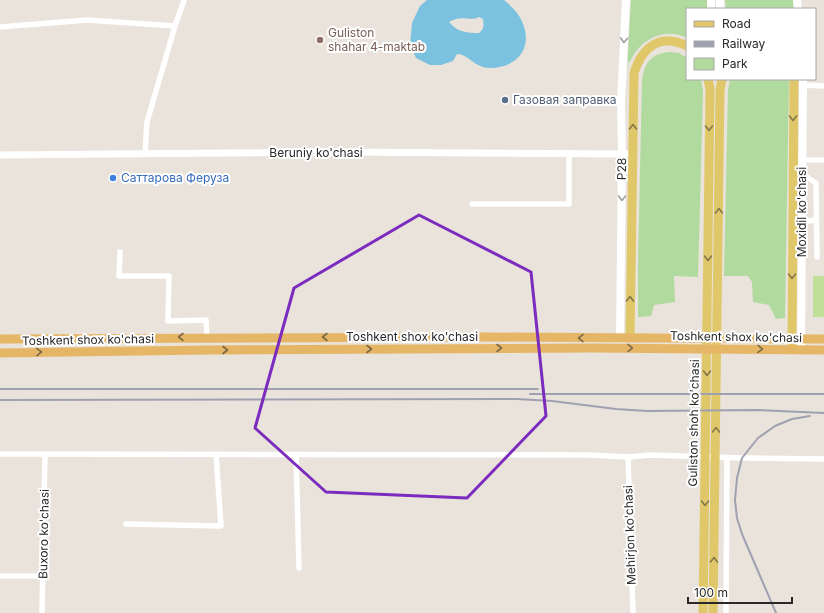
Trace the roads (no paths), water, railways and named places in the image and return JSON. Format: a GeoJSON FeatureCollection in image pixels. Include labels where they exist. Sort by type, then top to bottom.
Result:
{"type":"FeatureCollection","features":[{"type":"Feature","properties":{"kind":"highway","name":"Toshkent shox ko'chasi"},"geometry":{"type":"LineString","coordinates":[[0,339],[450,337],[824,339]]}},
{"type":"Feature","properties":{"kind":"highway"},"geometry":{"type":"LineString","coordinates":[[450,337],[451,349]]}},
{"type":"Feature","properties":{"kind":"highway","name":"Toshkent shox ko'chasi"},"geometry":{"type":"LineString","coordinates":[[0,353],[591,348],[824,350]]}},
{"type":"Feature","properties":{"kind":"main road","name":"Р28"},"geometry":{"type":"LineString","coordinates":[[620,338],[622,154],[621,103],[626,0]]}},
{"type":"Feature","properties":{"kind":"main road"},"geometry":{"type":"LineString","coordinates":[[630,338],[634,73],[637,62],[642,54],[651,46],[660,41],[669,40],[686,46]]}},
{"type":"Feature","properties":{"kind":"main road","name":"Guliston shoh ko'chasi"},"geometry":{"type":"LineString","coordinates":[[703,613],[708,292],[709,80]]}},
{"type":"Feature","properties":{"kind":"main road","name":"Guliston shoh ko'chasi"},"geometry":{"type":"LineString","coordinates":[[713,613],[721,80]]}},
{"type":"Feature","properties":{"kind":"main road"},"geometry":{"type":"LineString","coordinates":[[794,80],[796,349]]}},
{"type":"Feature","properties":{"kind":"main road","name":"Moxidil ko'chasi"},"geometry":{"type":"LineString","coordinates":[[797,340],[802,222],[803,82]]}},
{"type":"Feature","properties":{"kind":"street"},"geometry":{"type":"LineString","coordinates":[[145,154],[147,122],[184,0]]}},
{"type":"Feature","properties":{"kind":"street"},"geometry":{"type":"LineString","coordinates":[[0,27],[87,20],[175,26]]}},
{"type":"Feature","properties":{"kind":"street"},"geometry":{"type":"LineString","coordinates":[[803,82],[824,86]]}},
{"type":"Feature","properties":{"kind":"street","name":"Beruniy ko'chasi"},"geometry":{"type":"LineString","coordinates":[[0,155],[343,152],[633,154]]}},
{"type":"Feature","properties":{"kind":"street"},"geometry":{"type":"LineString","coordinates":[[472,204],[569,204],[569,154]]}},
{"type":"Feature","properties":{"kind":"street"},"geometry":{"type":"LineString","coordinates":[[802,160],[824,160]]}},
{"type":"Feature","properties":{"kind":"street"},"geometry":{"type":"LineString","coordinates":[[802,174],[816,183],[817,256]]}},
{"type":"Feature","properties":{"kind":"street"},"geometry":{"type":"LineString","coordinates":[[802,222],[816,220]]}},
{"type":"Feature","properties":{"kind":"street"},"geometry":{"type":"LineString","coordinates":[[120,252],[119,276],[169,276],[168,321],[206,320],[206,337]]}},
{"type":"Feature","properties":{"kind":"street"},"geometry":{"type":"LineString","coordinates":[[0,454],[591,455],[628,457],[651,455],[727,458],[824,459]]}},
{"type":"Feature","properties":{"kind":"street","name":"Buxoro ko'chasi"},"geometry":{"type":"LineString","coordinates":[[42,613],[45,454]]}},
{"type":"Feature","properties":{"kind":"street"},"geometry":{"type":"LineString","coordinates":[[126,524],[221,526],[216,454]]}},
{"type":"Feature","properties":{"kind":"street"},"geometry":{"type":"LineString","coordinates":[[296,454],[299,568]]}},
{"type":"Feature","properties":{"kind":"street","name":"Mehirjon ko'chasi"},"geometry":{"type":"LineString","coordinates":[[628,457],[632,613]]}},
{"type":"Feature","properties":{"kind":"street"},"geometry":{"type":"LineString","coordinates":[[726,613],[727,458]]}},
{"type":"Feature","properties":{"kind":"street"},"geometry":{"type":"LineString","coordinates":[[0,576],[43,576]]}},
{"type":"Feature","properties":{"kind":"water"},"geometry":{"type":"Polygon","coordinates":[[[427,0],[504,0],[515,10],[522,20],[526,33],[524,49],[515,61],[508,65],[499,67],[490,68],[480,66],[465,56],[457,54],[453,61],[441,65],[430,65],[416,58],[410,45],[412,23],[420,6],[427,0]],[[479,17],[472,19],[462,18],[449,22],[455,28],[462,31],[479,33],[484,24],[483,19],[479,17]]]}},
{"type":"Feature","properties":{"kind":"railway"},"geometry":{"type":"LineString","coordinates":[[0,389],[538,389]]}},
{"type":"Feature","properties":{"kind":"railway"},"geometry":{"type":"LineString","coordinates":[[530,394],[824,394]]}},
{"type":"Feature","properties":{"kind":"railway"},"geometry":{"type":"LineString","coordinates":[[0,400],[517,399],[552,401],[616,409],[647,411],[758,410],[824,413]]}},
{"type":"Feature","properties":{"kind":"railway"},"geometry":{"type":"LineString","coordinates":[[776,613],[742,534],[737,518],[735,500],[737,478],[742,458],[758,438],[775,426],[792,419],[810,416]]}},
{"type":"Feature","properties":{"kind":"place","name":"Guliston shahar 4-maktab"},"geometry":{"type":"Point","coordinates":[320,40]}},
{"type":"Feature","properties":{"kind":"place","name":"Газовая заправка"},"geometry":{"type":"Point","coordinates":[505,100]}},
{"type":"Feature","properties":{"kind":"place","name":"Саттарова Феруза"},"geometry":{"type":"Point","coordinates":[113,178]}}]}
